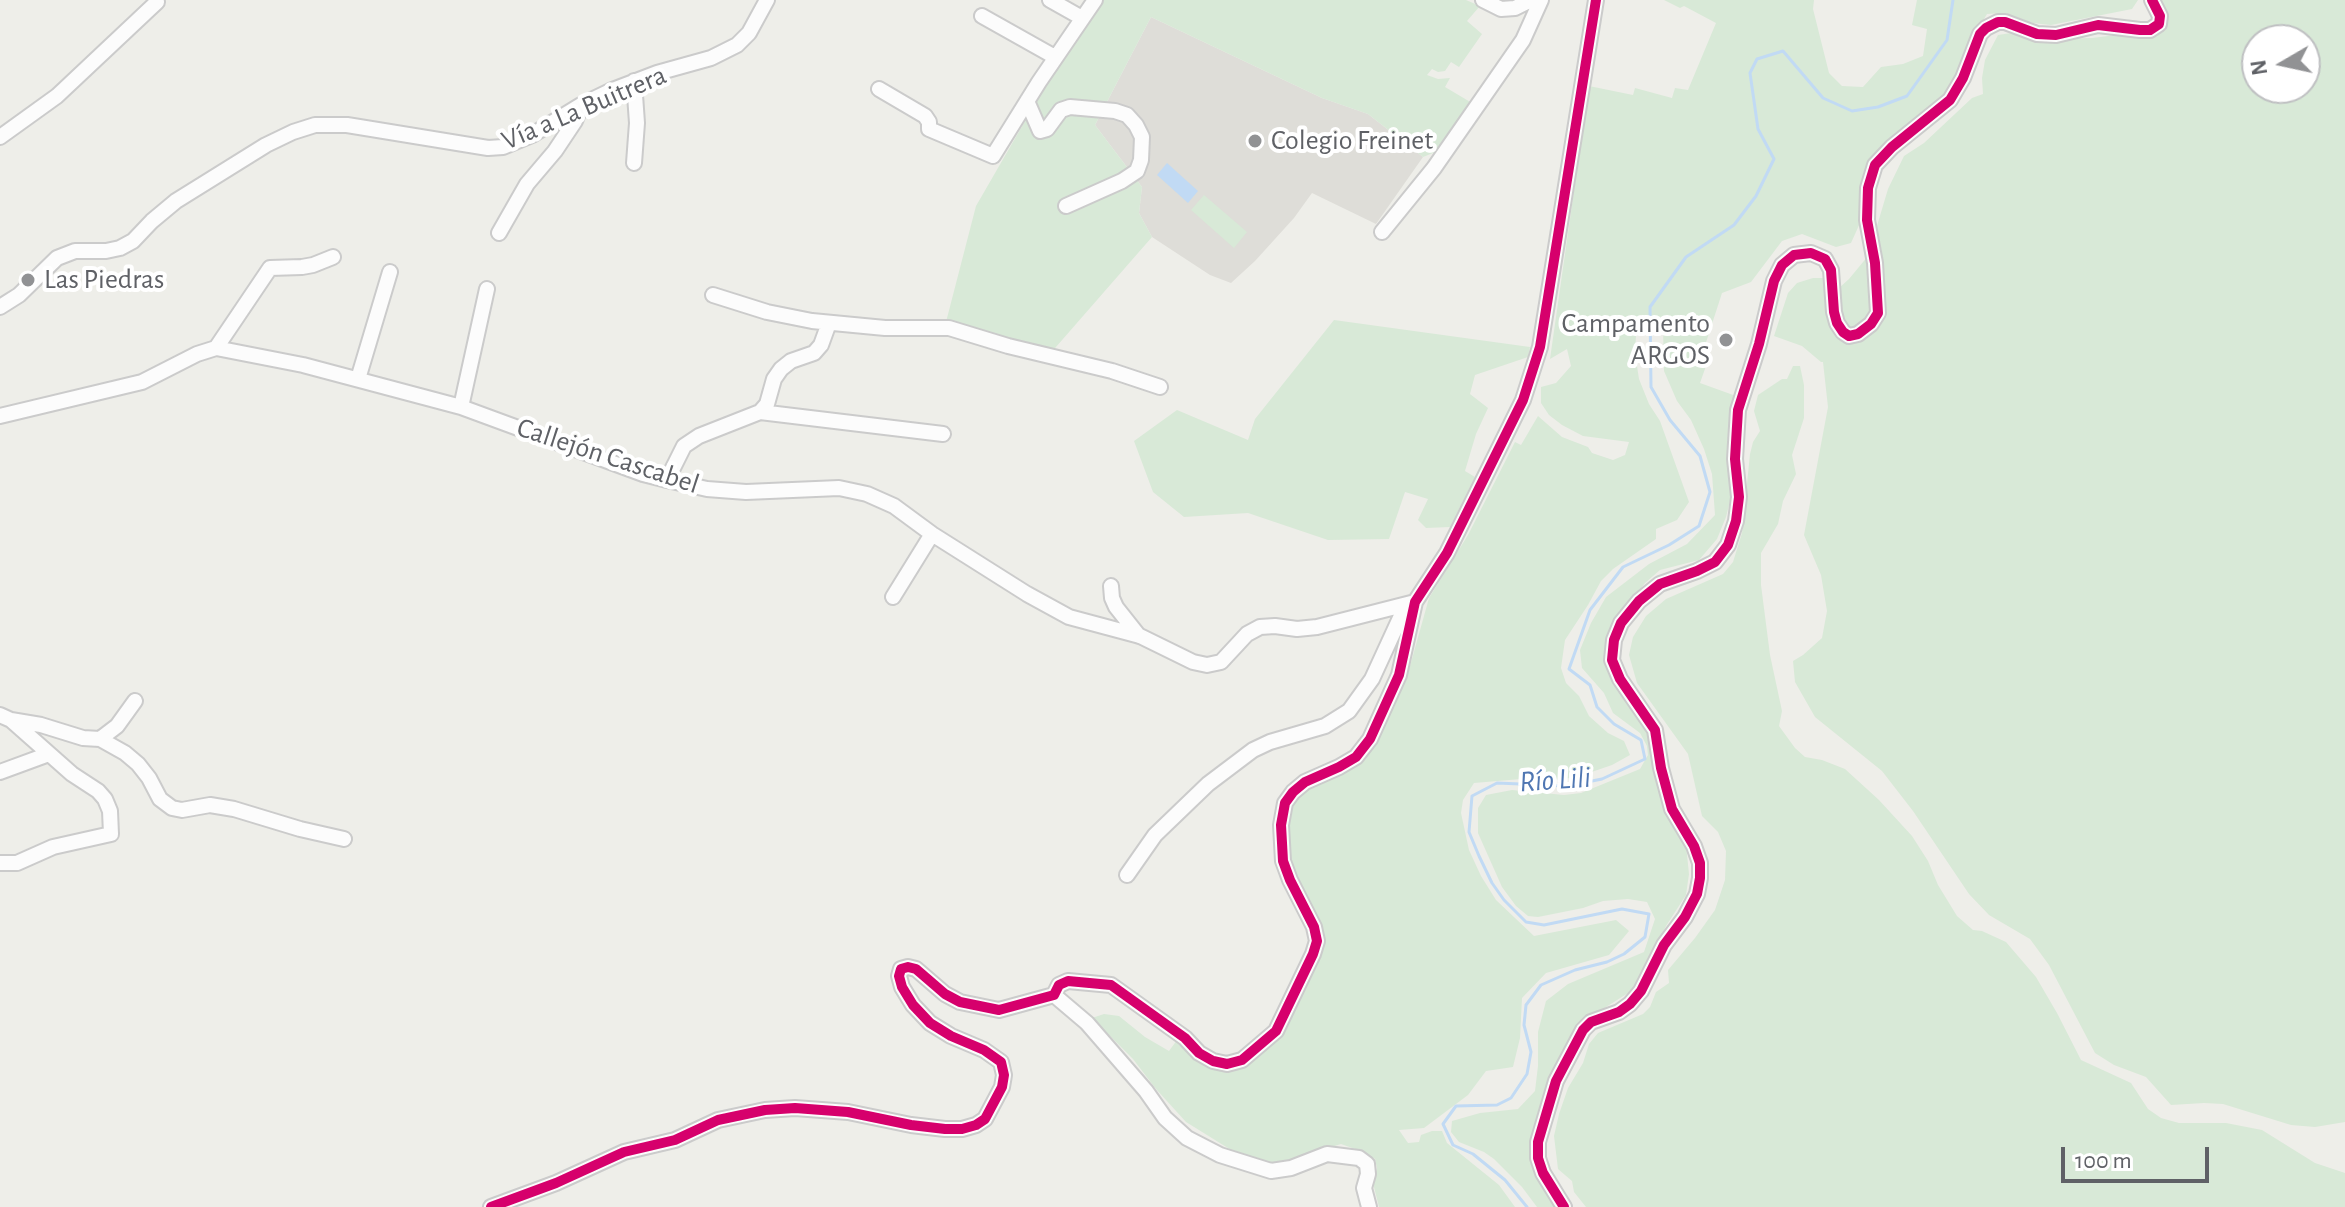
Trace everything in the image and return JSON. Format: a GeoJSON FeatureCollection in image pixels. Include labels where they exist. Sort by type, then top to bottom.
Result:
{"type":"FeatureCollection","features":[{"type":"Feature","properties":{"kind":"street","name":"Vía a La Buitrera"},"geometry":{"type":"LineString","coordinates":[[0,307],[19,295],[57,258],[75,251],[120,248],[133,241],[176,201],[266,145],[293,132],[315,125],[347,125],[488,148],[503,147],[532,135],[581,105],[634,81],[711,58],[737,45],[749,33],[767,0]]}},
{"type":"Feature","properties":{"kind":"street"},"geometry":{"type":"LineString","coordinates":[[1050,0],[1082,18]]}},
{"type":"Feature","properties":{"kind":"street"},"geometry":{"type":"LineString","coordinates":[[879,89],[925,116],[929,129],[993,156],[1095,0]]}},
{"type":"Feature","properties":{"kind":"street"},"geometry":{"type":"LineString","coordinates":[[1483,0],[1501,9],[1515,8],[1531,0]]}},
{"type":"Feature","properties":{"kind":"street"},"geometry":{"type":"LineString","coordinates":[[1382,232],[1434,168],[1523,40],[1541,0]]}},
{"type":"Feature","properties":{"kind":"street"},"geometry":{"type":"LineString","coordinates":[[1127,875],[1155,835],[1208,784],[1253,750],[1325,726],[1349,711],[1372,679],[1410,603],[1447,553],[1523,400],[1540,347],[1596,0]]}},
{"type":"Feature","properties":{"kind":"street"},"geometry":{"type":"LineString","coordinates":[[1564,1207],[1543,1173],[1538,1158],[1538,1142],[1556,1081],[1583,1030],[1591,1022],[1619,1012],[1641,991],[1664,945],[1685,917],[1697,894],[1700,878],[1700,863],[1694,846],[1672,809],[1655,730],[1620,679],[1612,660],[1614,640],[1621,623],[1639,601],[1660,584],[1715,562],[1728,545],[1736,521],[1739,497],[1735,459],[1738,410],[1759,344],[1774,281],[1782,265],[1794,255],[1811,253],[1825,259],[1831,270],[1837,323],[1849,336],[1858,334],[1871,324],[1878,313],[1875,263],[1867,220],[1868,188],[1875,165],[1892,147],[1950,100],[1963,78],[1980,34],[1998,22],[2037,34],[2056,35],[2098,25],[2150,30],[2159,24],[2160,16],[2152,0]]}},
{"type":"Feature","properties":{"kind":"street"},"geometry":{"type":"LineString","coordinates":[[0,137],[57,96],[157,2]]}},
{"type":"Feature","properties":{"kind":"street"},"geometry":{"type":"LineString","coordinates":[[982,16],[1055,57]]}},
{"type":"Feature","properties":{"kind":"street"},"geometry":{"type":"LineString","coordinates":[[634,81],[637,123],[634,163]]}},
{"type":"Feature","properties":{"kind":"street"},"geometry":{"type":"LineString","coordinates":[[1027,101],[1040,131],[1047,129],[1061,110],[1070,107],[1127,115],[1142,137],[1137,171],[1066,206]]}},
{"type":"Feature","properties":{"kind":"street"},"geometry":{"type":"LineString","coordinates":[[499,233],[527,184],[575,121],[581,105]]}},
{"type":"Feature","properties":{"kind":"street"},"geometry":{"type":"LineString","coordinates":[[0,416],[142,382],[197,354],[216,348],[270,268],[313,265],[333,257]]}},
{"type":"Feature","properties":{"kind":"street"},"geometry":{"type":"LineString","coordinates":[[358,379],[390,272]]}},
{"type":"Feature","properties":{"kind":"street"},"geometry":{"type":"LineString","coordinates":[[461,407],[487,289]]}},
{"type":"Feature","properties":{"kind":"street"},"geometry":{"type":"LineString","coordinates":[[713,295],[767,312],[829,323],[885,328],[949,328],[1112,371],[1160,387]]}},
{"type":"Feature","properties":{"kind":"street"},"geometry":{"type":"LineString","coordinates":[[667,480],[684,446],[699,436],[760,412],[767,404],[774,379],[781,369],[791,361],[814,353],[821,345],[829,323]]}},
{"type":"Feature","properties":{"kind":"street","name":"Callejón Cascabel"},"geometry":{"type":"LineString","coordinates":[[216,348],[303,365],[461,407],[643,474],[707,489],[746,492],[839,488],[867,494],[894,506],[932,534],[996,569],[1069,617],[1140,636],[1193,662],[1207,665],[1221,662],[1247,634],[1260,627],[1317,627],[1410,603]]}},
{"type":"Feature","properties":{"kind":"street"},"geometry":{"type":"LineString","coordinates":[[760,412],[943,434]]}},
{"type":"Feature","properties":{"kind":"street"},"geometry":{"type":"LineString","coordinates":[[893,597],[932,534]]}},
{"type":"Feature","properties":{"kind":"street"},"geometry":{"type":"LineString","coordinates":[[1111,586],[1116,607],[1140,636]]}},
{"type":"Feature","properties":{"kind":"street"},"geometry":{"type":"LineString","coordinates":[[491,1207],[556,1183],[624,1152],[675,1140],[718,1120],[765,1110],[795,1108],[848,1112],[945,1129],[976,1125],[985,1119],[1002,1087],[1004,1075],[1001,1062],[930,1023],[902,987],[901,969],[908,967],[916,969],[945,994],[960,1002],[999,1010],[1054,995],[1059,985],[1068,981],[1111,985],[1185,1038],[1199,1053],[1227,1064],[1242,1060],[1276,1031],[1317,941],[1314,927],[1283,861],[1281,825],[1285,803],[1305,782],[1356,757],[1370,739],[1399,675],[1410,603]]}},
{"type":"Feature","properties":{"kind":"street"},"geometry":{"type":"LineString","coordinates":[[100,739],[117,726],[135,701]]}},
{"type":"Feature","properties":{"kind":"street"},"geometry":{"type":"LineString","coordinates":[[6,718],[83,738],[100,739],[138,764],[160,799],[172,808],[182,810],[210,805],[234,809],[344,839]]}},
{"type":"Feature","properties":{"kind":"street"},"geometry":{"type":"LineString","coordinates":[[0,863],[17,863],[53,847],[111,834],[110,811],[98,791],[72,774],[6,718]]}},
{"type":"Feature","properties":{"kind":"street"},"geometry":{"type":"LineString","coordinates":[[0,772],[49,754]]}},
{"type":"Feature","properties":{"kind":"street"},"geometry":{"type":"LineString","coordinates":[[1054,995],[1087,1023],[1146,1091],[1165,1118],[1187,1138],[1220,1155],[1271,1171],[1291,1168],[1327,1154],[1359,1158],[1367,1164],[1364,1188],[1369,1207]]}},
{"type":"Feature","properties":{"kind":"shaded area","name":"Colegio Freinet"},"geometry":{"type":"Polygon","coordinates":[[[1151,17],[1322,98],[1368,114],[1423,157],[1376,224],[1312,193],[1294,218],[1231,283],[1210,275],[1152,237],[1139,213],[1142,187],[1095,125],[1151,17]]]}},
{"type":"Feature","properties":{"kind":"green space"},"geometry":{"type":"Polygon","coordinates":[[[1101,0],[1466,0],[1480,6],[1467,21],[1482,34],[1459,67],[1451,62],[1445,71],[1432,69],[1427,75],[1438,79],[1450,78],[1445,87],[1472,103],[1438,151],[1423,157],[1368,114],[1322,98],[1151,17],[1095,125],[1142,187],[1139,213],[1152,237],[1049,355],[946,322],[976,206],[1054,71],[1101,0]]]}},
{"type":"Feature","properties":{"kind":"green space"},"geometry":{"type":"Polygon","coordinates":[[[1664,0],[1814,0],[1813,9],[1829,73],[1842,86],[1863,87],[1881,67],[1903,64],[1923,56],[1927,29],[1912,25],[1917,0],[2138,0],[2132,9],[2051,25],[2033,23],[2004,13],[1987,14],[1946,99],[1891,138],[1873,165],[1860,223],[1851,243],[1836,247],[1802,234],[1782,241],[1751,282],[1722,293],[1699,364],[1706,366],[1700,383],[1736,396],[1732,493],[1726,517],[1717,539],[1699,560],[1660,570],[1645,583],[1617,619],[1610,639],[1621,680],[1651,729],[1686,845],[1689,874],[1686,895],[1666,926],[1636,988],[1595,1014],[1555,1072],[1541,1162],[1564,1207],[1537,1207],[1494,1159],[1459,1142],[1451,1132],[1452,1121],[1480,1113],[1518,1109],[1535,1091],[1538,1032],[1546,1001],[1568,984],[1644,952],[1655,919],[1647,902],[1628,899],[1603,901],[1538,917],[1528,916],[1502,887],[1478,833],[1478,808],[1486,795],[1512,790],[1564,795],[1581,793],[1640,769],[1648,755],[1640,733],[1613,713],[1604,693],[1582,668],[1580,650],[1606,597],[1649,564],[1687,544],[1715,515],[1712,474],[1704,449],[1664,371],[1663,327],[1636,336],[1639,379],[1660,421],[1689,502],[1677,520],[1656,529],[1656,539],[1601,581],[1565,640],[1561,668],[1566,683],[1579,696],[1589,716],[1608,733],[1624,741],[1630,755],[1577,777],[1474,783],[1463,800],[1461,813],[1469,850],[1481,876],[1496,900],[1534,936],[1616,920],[1629,931],[1609,955],[1546,973],[1522,998],[1520,1038],[1513,1067],[1486,1071],[1468,1095],[1424,1128],[1399,1130],[1408,1143],[1419,1142],[1421,1135],[1432,1131],[1442,1131],[1447,1143],[1499,1185],[1515,1207],[1379,1207],[1373,1183],[1377,1168],[1375,1159],[1341,1144],[1288,1164],[1276,1164],[1236,1153],[1186,1122],[1133,1059],[1092,1018],[1104,1014],[1119,1016],[1169,1051],[1180,1036],[1224,1067],[1270,1043],[1286,1027],[1321,950],[1291,872],[1287,810],[1308,787],[1339,775],[1366,755],[1380,737],[1410,666],[1429,598],[1468,535],[1515,442],[1521,445],[1538,416],[1562,437],[1588,447],[1592,453],[1613,460],[1625,455],[1629,442],[1583,436],[1549,415],[1541,403],[1541,387],[1556,383],[1571,366],[1567,349],[1550,359],[1589,86],[1633,95],[1635,88],[1672,98],[1675,88],[1688,90],[1716,23],[1684,6],[1680,8],[1664,0]]]}},
{"type":"Feature","properties":{"kind":"green space"},"geometry":{"type":"Polygon","coordinates":[[[2161,0],[2345,0],[2345,1122],[2315,1127],[2291,1125],[2223,1104],[2171,1105],[2146,1077],[2114,1065],[2095,1053],[2049,965],[2030,939],[1989,915],[1969,894],[1882,771],[1815,717],[1795,682],[1793,661],[1822,638],[1827,611],[1821,575],[1804,535],[1828,407],[1823,362],[1802,346],[1774,336],[1788,293],[1797,283],[1813,278],[1826,278],[1839,288],[1868,256],[1888,189],[1904,156],[1924,143],[1972,98],[1983,94],[1985,60],[1998,35],[2011,33],[2047,39],[2132,33],[2154,25],[2161,0]]]}},
{"type":"Feature","properties":{"kind":"green space"},"geometry":{"type":"Polygon","coordinates":[[[1204,195],[1247,232],[1234,248],[1191,210],[1204,195]]]}},
{"type":"Feature","properties":{"kind":"green space"},"geometry":{"type":"Polygon","coordinates":[[[1334,320],[1530,347],[1528,357],[1475,375],[1470,394],[1488,408],[1465,471],[1475,477],[1450,527],[1426,528],[1418,520],[1428,499],[1405,492],[1389,539],[1328,540],[1248,513],[1184,517],[1153,492],[1134,441],[1177,410],[1248,440],[1255,419],[1334,320]]]}},
{"type":"Feature","properties":{"kind":"green space"},"geometry":{"type":"Polygon","coordinates":[[[1793,366],[1800,366],[1804,385],[1804,418],[1792,455],[1796,474],[1783,501],[1778,524],[1761,553],[1761,585],[1770,655],[1782,711],[1779,726],[1805,757],[1845,769],[1912,836],[1957,916],[1973,930],[2006,942],[2036,977],[2081,1060],[2131,1083],[2148,1109],[2161,1118],[2179,1123],[2226,1123],[2262,1130],[2315,1163],[2345,1173],[2345,1207],[1586,1207],[1574,1192],[1572,1181],[1558,1169],[1554,1136],[1559,1114],[1589,1044],[1598,1033],[1643,1014],[1650,1007],[1656,992],[1669,983],[1668,970],[1715,910],[1725,880],[1726,851],[1718,832],[1702,816],[1688,754],[1637,683],[1629,655],[1633,637],[1646,616],[1666,599],[1723,574],[1733,562],[1742,533],[1750,454],[1760,431],[1754,411],[1758,395],[1782,379],[1787,379],[1793,366]]]}},
{"type":"Feature","properties":{"kind":"water"},"geometry":{"type":"Polygon","coordinates":[[[1167,163],[1198,191],[1188,203],[1157,175],[1167,163]]]}},
{"type":"Feature","properties":{"kind":"waterway","name":"Río Lili"},"geometry":{"type":"LineString","coordinates":[[1527,1207],[1505,1180],[1473,1154],[1453,1145],[1443,1124],[1456,1106],[1497,1105],[1511,1098],[1527,1074],[1531,1052],[1524,1025],[1526,1005],[1541,985],[1624,954],[1645,937],[1649,914],[1622,909],[1544,925],[1526,922],[1504,900],[1479,856],[1469,832],[1472,796],[1497,783],[1567,786],[1602,779],[1645,759],[1641,740],[1614,724],[1597,707],[1590,685],[1569,669],[1590,610],[1623,567],[1669,545],[1699,526],[1710,492],[1700,456],[1670,420],[1651,387],[1650,307],[1686,257],[1734,225],[1756,196],[1774,159],[1758,129],[1750,73],[1757,59],[1783,51],[1823,98],[1852,111],[1878,107],[1907,96],[1947,40],[1953,0]]}},
{"type":"Feature","properties":{"kind":"cycle path"},"geometry":{"type":"LineString","coordinates":[[491,1207],[556,1183],[624,1152],[675,1140],[718,1120],[765,1110],[795,1108],[848,1112],[945,1129],[976,1125],[985,1119],[1002,1087],[1004,1075],[1001,1062],[930,1023],[902,987],[901,969],[908,967],[916,969],[945,994],[960,1002],[999,1010],[1054,995],[1059,985],[1068,981],[1111,985],[1185,1038],[1199,1053],[1227,1064],[1242,1060],[1276,1031],[1317,941],[1314,927],[1283,861],[1281,825],[1285,803],[1305,782],[1356,757],[1370,739],[1399,675],[1415,602],[1447,553],[1523,400],[1540,347],[1596,0]]}},
{"type":"Feature","properties":{"kind":"cycle path"},"geometry":{"type":"LineString","coordinates":[[1564,1207],[1543,1173],[1538,1158],[1538,1142],[1556,1081],[1583,1030],[1591,1022],[1619,1012],[1641,991],[1664,945],[1685,917],[1697,894],[1700,878],[1700,863],[1694,846],[1672,809],[1655,730],[1620,679],[1612,660],[1614,640],[1621,623],[1639,601],[1660,584],[1715,562],[1728,545],[1736,521],[1739,497],[1735,459],[1738,410],[1759,344],[1774,281],[1782,265],[1794,255],[1811,253],[1825,259],[1831,270],[1837,323],[1849,336],[1858,334],[1871,324],[1878,313],[1875,263],[1867,220],[1868,188],[1875,165],[1892,147],[1950,100],[1963,78],[1980,34],[1998,22],[2037,34],[2056,35],[2098,25],[2150,30],[2159,24],[2160,16],[2152,0]]}},
{"type":"Feature","properties":{"kind":"place","name":"Colegio Freinet"},"geometry":{"type":"Point","coordinates":[1255,141]}},
{"type":"Feature","properties":{"kind":"place","name":"Las Piedras"},"geometry":{"type":"Point","coordinates":[28,280]}},
{"type":"Feature","properties":{"kind":"place","name":"Campamento ARGOS"},"geometry":{"type":"Point","coordinates":[1726,340]}}]}
